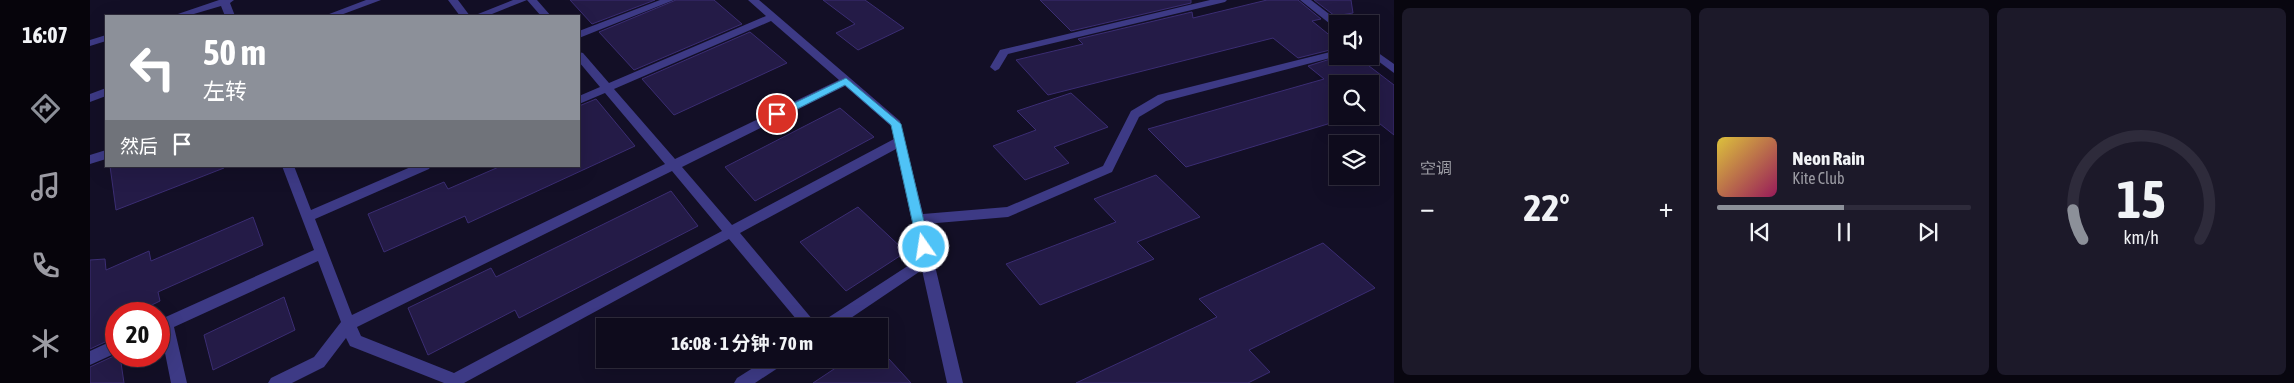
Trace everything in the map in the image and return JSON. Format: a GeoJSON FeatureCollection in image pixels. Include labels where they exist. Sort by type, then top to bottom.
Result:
{"type":"FeatureCollection","features":[{"type":"Feature","properties":{"kind":"street"},"geometry":{"type":"LineString","coordinates":[[180,15],[226,0],[230,15]]}},
{"type":"Feature","properties":{"kind":"street"},"geometry":{"type":"LineString","coordinates":[[332,15],[376,0]]}},
{"type":"Feature","properties":{"kind":"street"},"geometry":{"type":"LineString","coordinates":[[453,0],[463,15]]}},
{"type":"Feature","properties":{"kind":"street"},"geometry":{"type":"LineString","coordinates":[[481,15],[522,0]]}},
{"type":"Feature","properties":{"kind":"street"},"geometry":{"type":"LineString","coordinates":[[532,0],[545,15]]}},
{"type":"Feature","properties":{"kind":"street"},"geometry":{"type":"LineString","coordinates":[[580,35],[669,0]]}},
{"type":"Feature","properties":{"kind":"street"},"geometry":{"type":"LineString","coordinates":[[753,0],[896,124],[955,383]]}},
{"type":"Feature","properties":{"kind":"street"},"geometry":{"type":"LineString","coordinates":[[995,67],[1004,52],[1222,0]]}},
{"type":"Feature","properties":{"kind":"street"},"geometry":{"type":"LineString","coordinates":[[1305,0],[1329,18]]}},
{"type":"Feature","properties":{"kind":"street"},"geometry":{"type":"LineString","coordinates":[[580,100],[772,17]]}},
{"type":"Feature","properties":{"kind":"street"},"geometry":{"type":"LineString","coordinates":[[90,43],[105,38]]}},
{"type":"Feature","properties":{"kind":"street"},"geometry":{"type":"LineString","coordinates":[[580,55],[804,318]]}},
{"type":"Feature","properties":{"kind":"street"},"geometry":{"type":"LineString","coordinates":[[918,220],[1008,212],[1108,169],[1135,114],[1162,98],[1329,55]]}},
{"type":"Feature","properties":{"kind":"street"},"geometry":{"type":"LineString","coordinates":[[1379,57],[1394,69]]}},
{"type":"Feature","properties":{"kind":"street"},"geometry":{"type":"LineString","coordinates":[[276,383],[319,362],[348,324],[846,81]]}},
{"type":"Feature","properties":{"kind":"street"},"geometry":{"type":"LineString","coordinates":[[90,98],[105,92]]}},
{"type":"Feature","properties":{"kind":"street"},"geometry":{"type":"LineString","coordinates":[[288,167],[355,341],[455,380],[900,141]]}},
{"type":"Feature","properties":{"kind":"street"},"geometry":{"type":"LineString","coordinates":[[90,160],[105,154]]}},
{"type":"Feature","properties":{"kind":"street"},"geometry":{"type":"LineString","coordinates":[[307,217],[423,167]]}},
{"type":"Feature","properties":{"kind":"street"},"geometry":{"type":"LineString","coordinates":[[170,321],[321,252]]}},
{"type":"Feature","properties":{"kind":"street"},"geometry":{"type":"LineString","coordinates":[[840,318],[927,260]]}},
{"type":"Feature","properties":{"kind":"street"},"geometry":{"type":"LineString","coordinates":[[90,358],[105,351]]}},
{"type":"Feature","properties":{"kind":"street"},"geometry":{"type":"LineString","coordinates":[[170,352],[179,383]]}},
{"type":"Feature","properties":{"kind":"street"},"geometry":{"type":"LineString","coordinates":[[742,383],[765,368]]}},
{"type":"Feature","properties":{"kind":"building"},"geometry":{"type":"Polygon","coordinates":[[[570,0],[655,0],[592,24],[570,0]]]}},
{"type":"Feature","properties":{"kind":"building"},"geometry":{"type":"Polygon","coordinates":[[[676,0],[714,0],[742,24],[634,70],[599,32],[676,0]]]}},
{"type":"Feature","properties":{"kind":"building"},"geometry":{"type":"Polygon","coordinates":[[[823,0],[865,0],[904,28],[858,50],[836,33],[855,24],[823,0]]]}},
{"type":"Feature","properties":{"kind":"building"},"geometry":{"type":"Polygon","coordinates":[[[1040,0],[1191,0],[1191,3],[1071,31],[1040,0]]]}},
{"type":"Feature","properties":{"kind":"building"},"geometry":{"type":"Polygon","coordinates":[[[1267,0],[1298,0],[1321,19],[1312,21],[1329,35],[1329,50],[1298,58],[1273,38],[1048,95],[1016,60],[1083,44],[1078,39],[1192,12],[1193,18],[1267,0]]]}},
{"type":"Feature","properties":{"kind":"building"},"geometry":{"type":"Polygon","coordinates":[[[1314,0],[1351,0],[1353,13],[1334,15],[1314,0]]]}},
{"type":"Feature","properties":{"kind":"building"},"geometry":{"type":"Polygon","coordinates":[[[750,32],[787,63],[674,115],[642,79],[750,32]]]}},
{"type":"Feature","properties":{"kind":"building"},"geometry":{"type":"Polygon","coordinates":[[[1329,59],[1329,65],[1368,65],[1394,85],[1394,135],[1379,123],[1379,75],[1329,75],[1329,124],[1186,167],[1148,129],[1324,79],[1308,66],[1329,59]]]}},
{"type":"Feature","properties":{"kind":"building"},"geometry":{"type":"Polygon","coordinates":[[[1071,93],[1108,127],[1054,147],[1069,163],[1025,180],[993,146],[1036,130],[1017,111],[1071,93]]]}},
{"type":"Feature","properties":{"kind":"building"},"geometry":{"type":"Polygon","coordinates":[[[596,99],[635,146],[468,223],[465,216],[384,252],[368,214],[444,182],[448,189],[499,167],[580,167],[580,106],[596,99]]]}},
{"type":"Feature","properties":{"kind":"building"},"geometry":{"type":"Polygon","coordinates":[[[840,108],[874,137],[755,201],[725,167],[840,108]]]}},
{"type":"Feature","properties":{"kind":"building"},"geometry":{"type":"Polygon","coordinates":[[[110,167],[224,167],[224,168],[116,210],[110,167]]]}},
{"type":"Feature","properties":{"kind":"building"},"geometry":{"type":"Polygon","coordinates":[[[1156,175],[1200,217],[1137,242],[1154,259],[1040,305],[1006,264],[1116,222],[1094,199],[1156,175]]]}},
{"type":"Feature","properties":{"kind":"building"},"geometry":{"type":"Polygon","coordinates":[[[671,191],[698,226],[519,318],[515,310],[428,355],[408,308],[491,268],[496,277],[671,191]]]}},
{"type":"Feature","properties":{"kind":"building"},"geometry":{"type":"Polygon","coordinates":[[[858,207],[906,252],[846,291],[800,242],[858,207]]]}},
{"type":"Feature","properties":{"kind":"building"},"geometry":{"type":"Polygon","coordinates":[[[253,217],[263,245],[158,292],[160,301],[158,302],[105,302],[105,342],[90,349],[90,260],[105,259],[106,270],[149,251],[151,261],[253,217]]]}},
{"type":"Feature","properties":{"kind":"building"},"geometry":{"type":"Polygon","coordinates":[[[1323,243],[1375,288],[1249,350],[1270,372],[1248,383],[1076,383],[1217,317],[1199,299],[1323,243]]]}},
{"type":"Feature","properties":{"kind":"building"},"geometry":{"type":"Polygon","coordinates":[[[284,297],[295,330],[213,370],[204,335],[284,297]]]}},
{"type":"Feature","properties":{"kind":"building"},"geometry":{"type":"Polygon","coordinates":[[[889,359],[911,383],[813,383],[836,368],[888,368],[889,359]]]}},
{"type":"Feature","properties":{"kind":"building"},"geometry":{"type":"Polygon","coordinates":[[[105,360],[105,367],[122,367],[124,383],[90,383],[90,367],[105,360]]]}},
{"type":"Feature","properties":{"kind":"route"},"geometry":{"type":"LineString","coordinates":[[777,114],[846,81],[896,124],[924,247]]}}]}
